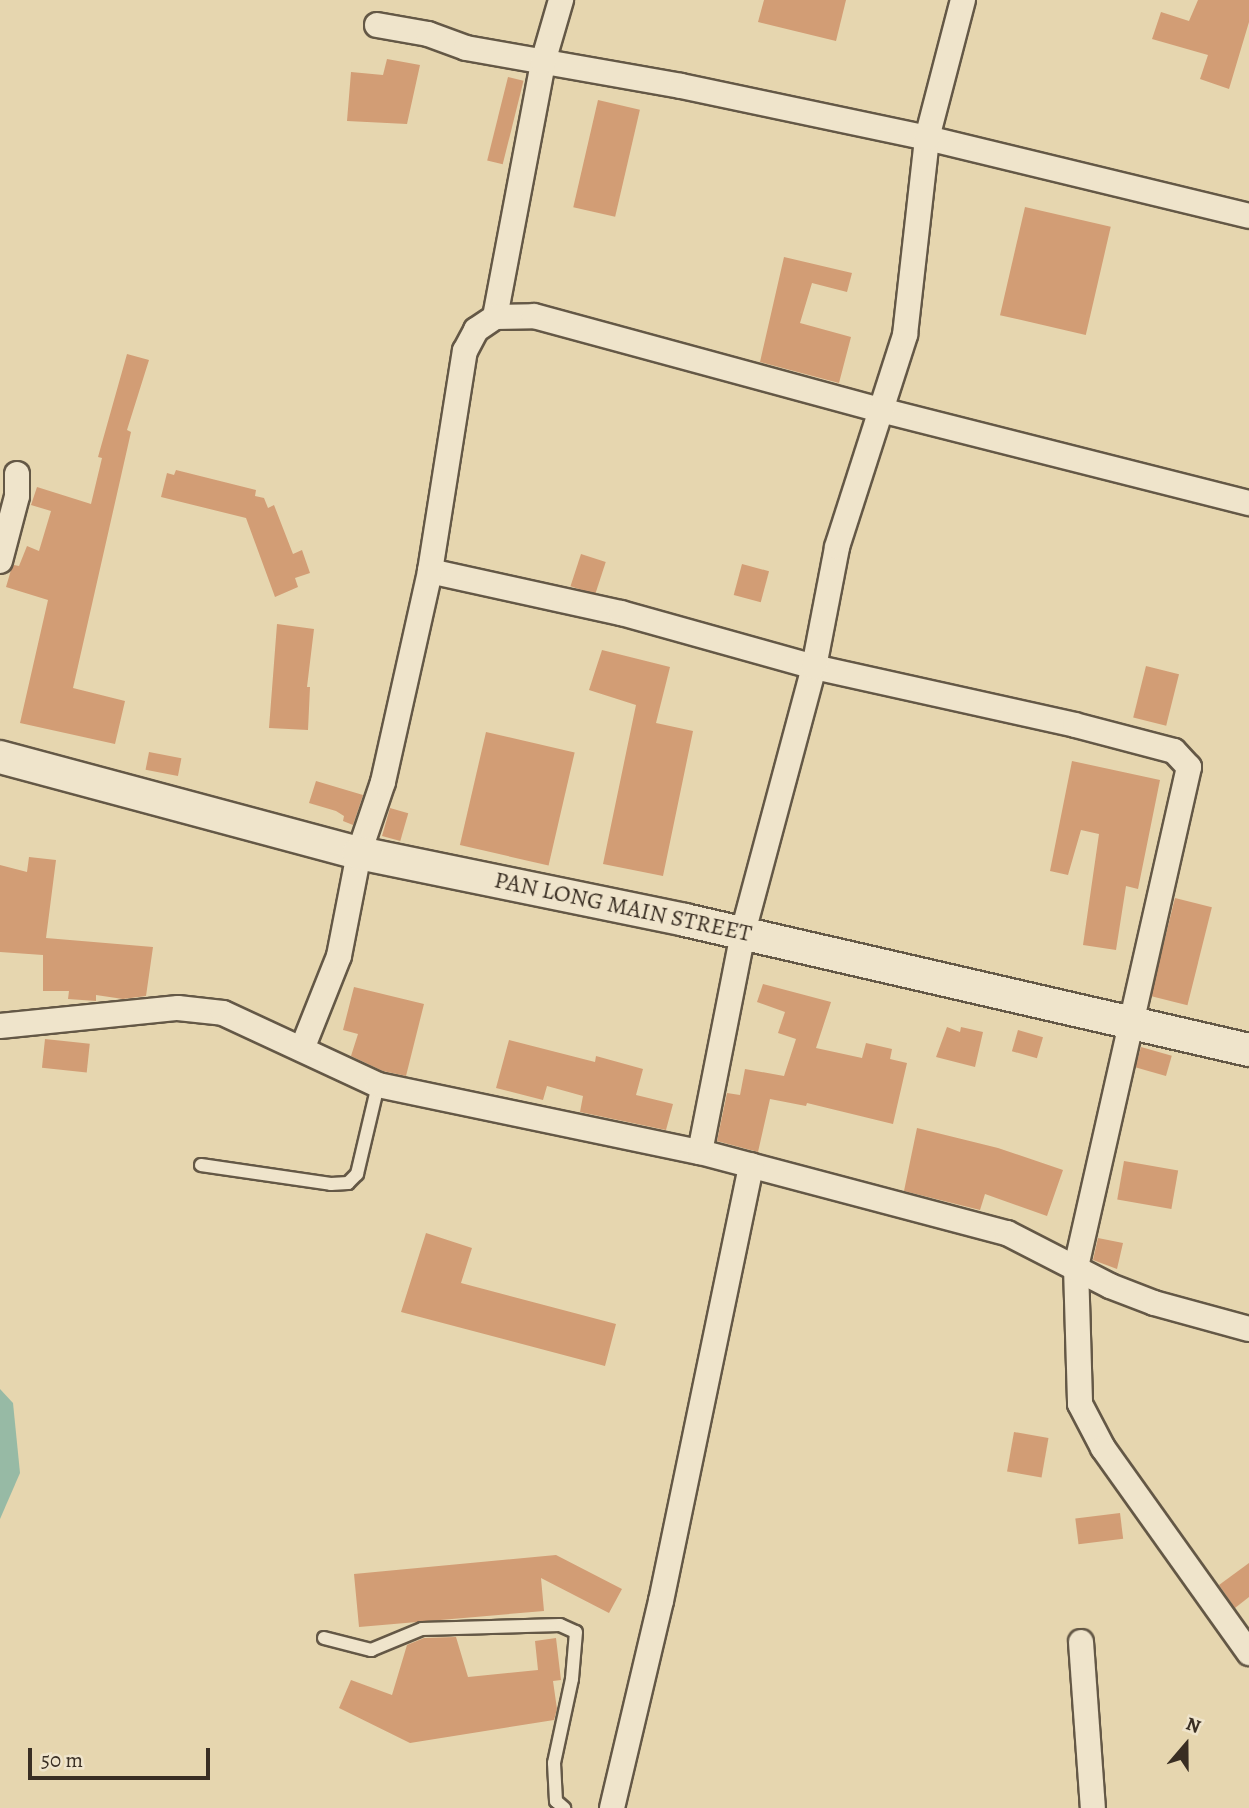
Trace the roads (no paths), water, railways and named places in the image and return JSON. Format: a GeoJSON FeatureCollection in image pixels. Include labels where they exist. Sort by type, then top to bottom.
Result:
{"type":"FeatureCollection","features":[{"type":"Feature","properties":{"kind":"street"},"geometry":{"type":"LineString","coordinates":[[495,317],[544,62],[561,0]]}},
{"type":"Feature","properties":{"kind":"street"},"geometry":{"type":"LineString","coordinates":[[700,1152],[743,932],[814,667],[837,547],[905,335],[927,138],[963,0]]}},
{"type":"Feature","properties":{"kind":"street"},"geometry":{"type":"LineString","coordinates":[[377,25],[428,34],[466,48],[681,86],[927,138],[1249,216]]}},
{"type":"Feature","properties":{"kind":"street"},"geometry":{"type":"LineString","coordinates":[[302,1049],[339,956],[359,853],[379,801],[430,572],[465,351],[476,330],[495,317],[534,316],[881,410],[1249,503]]}},
{"type":"Feature","properties":{"kind":"street"},"geometry":{"type":"LineString","coordinates":[[0,561],[17,496],[17,474]]}},
{"type":"Feature","properties":{"kind":"street"},"geometry":{"type":"LineString","coordinates":[[430,572],[621,613],[814,667],[1174,751],[1189,767],[1076,1267],[1080,1404],[1103,1448],[1249,1653]]}},
{"type":"Feature","properties":{"kind":"street","name":"PAN LONG MAIN STREET"},"geometry":{"type":"LineString","coordinates":[[0,757],[359,853],[743,932],[1131,1025],[1249,1050]]}},
{"type":"Feature","properties":{"kind":"street"},"geometry":{"type":"LineString","coordinates":[[0,1026],[178,1008],[223,1013],[378,1085],[700,1152],[1007,1233],[1110,1286],[1154,1303],[1249,1329]]}},
{"type":"Feature","properties":{"kind":"street"},"geometry":{"type":"LineString","coordinates":[[611,1808],[661,1601],[751,1166]]}},
{"type":"Feature","properties":{"kind":"street"},"geometry":{"type":"LineString","coordinates":[[1082,1642],[1093,1808]]}},
{"type":"Feature","properties":{"kind":"lane"},"geometry":{"type":"LineString","coordinates":[[201,1165],[331,1184],[348,1183],[357,1174],[378,1085]]}},
{"type":"Feature","properties":{"kind":"lane"},"geometry":{"type":"LineString","coordinates":[[324,1637],[371,1650],[422,1629],[560,1625],[576,1632],[572,1679],[554,1763],[556,1801],[564,1808]]}}]}
